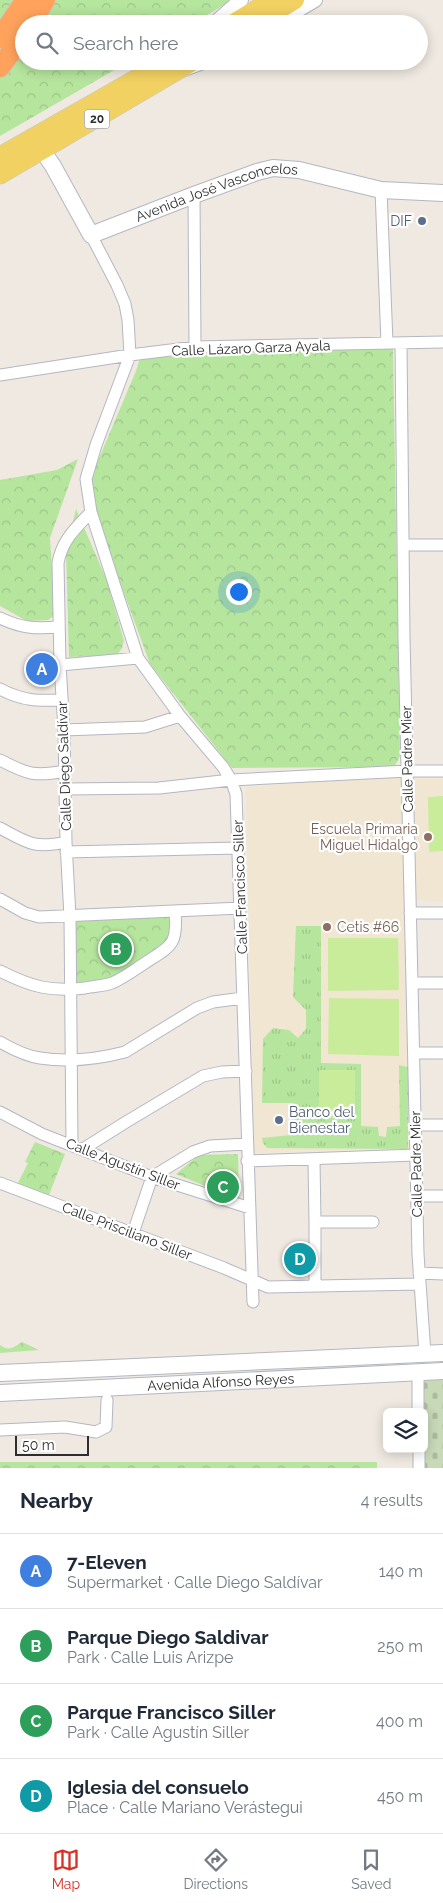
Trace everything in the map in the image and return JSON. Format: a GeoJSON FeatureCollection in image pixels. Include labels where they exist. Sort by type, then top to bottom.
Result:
{"type":"FeatureCollection","features":[{"type":"Feature","properties":{"kind":"highway"},"geometry":{"type":"LineString","coordinates":[[16,15],[26,0]]}},
{"type":"Feature","properties":{"kind":"highway"},"geometry":{"type":"LineString","coordinates":[[35,15],[44,0]]}},
{"type":"Feature","properties":{"kind":"highway"},"geometry":{"type":"LineString","coordinates":[[0,38],[15,16]]}},
{"type":"Feature","properties":{"kind":"highway"},"geometry":{"type":"LineString","coordinates":[[0,67],[15,47]]}},
{"type":"Feature","properties":{"kind":"main road"},"geometry":{"type":"LineString","coordinates":[[246,15],[271,0]]}},
{"type":"Feature","properties":{"kind":"main road"},"geometry":{"type":"LineString","coordinates":[[271,15],[295,0]]}},
{"type":"Feature","properties":{"kind":"main road","name":"20"},"geometry":{"type":"LineString","coordinates":[[0,156],[164,70]]}},
{"type":"Feature","properties":{"kind":"main road","name":"20"},"geometry":{"type":"LineString","coordinates":[[0,175],[166,70]]}},
{"type":"Feature","properties":{"kind":"main road"},"geometry":{"type":"LineString","coordinates":[[42,150],[53,166],[91,235]]}},
{"type":"Feature","properties":{"kind":"main road","name":"Avenida José Vasconcelos"},"geometry":{"type":"LineString","coordinates":[[91,235],[264,170],[285,168],[381,190],[443,193]]}},
{"type":"Feature","properties":{"kind":"main road","name":"Avenida Alfonso Reyes"},"geometry":{"type":"LineString","coordinates":[[0,1373],[443,1353]]}},
{"type":"Feature","properties":{"kind":"main road","name":"Avenida Alfonso Reyes"},"geometry":{"type":"LineString","coordinates":[[0,1393],[443,1371]]}},
{"type":"Feature","properties":{"kind":"street"},"geometry":{"type":"LineString","coordinates":[[224,15],[241,0]]}},
{"type":"Feature","properties":{"kind":"street"},"geometry":{"type":"LineString","coordinates":[[289,15],[315,0]]}},
{"type":"Feature","properties":{"kind":"street"},"geometry":{"type":"LineString","coordinates":[[381,190],[387,343]]}},
{"type":"Feature","properties":{"kind":"street"},"geometry":{"type":"LineString","coordinates":[[194,195],[195,347]]}},
{"type":"Feature","properties":{"kind":"street"},"geometry":{"type":"LineString","coordinates":[[91,235],[117,285],[124,304],[128,320],[130,355],[96,445],[86,479],[91,512]]}},
{"type":"Feature","properties":{"kind":"street","name":"Calle Lázaro Garza Ayala"},"geometry":{"type":"LineString","coordinates":[[0,375],[195,347],[443,342]]}},
{"type":"Feature","properties":{"kind":"street","name":"Calle Padre Mier"},"geometry":{"type":"LineString","coordinates":[[402,343],[404,637],[410,913],[419,1278],[425,1354]]}},
{"type":"Feature","properties":{"kind":"street","name":"Calle Diego Saldívar"},"geometry":{"type":"LineString","coordinates":[[77,1147],[72,1059],[70,917],[66,847],[64,730],[58,627],[58,563],[64,541],[91,512]]}},
{"type":"Feature","properties":{"kind":"street","name":"Calle Francisco Siller"},"geometry":{"type":"LineString","coordinates":[[91,512],[138,658],[180,716],[232,780],[238,805],[253,1302]]}},
{"type":"Feature","properties":{"kind":"street"},"geometry":{"type":"LineString","coordinates":[[404,545],[443,545]]}},
{"type":"Feature","properties":{"kind":"street"},"geometry":{"type":"LineString","coordinates":[[0,618],[33,629],[58,627]]}},
{"type":"Feature","properties":{"kind":"street"},"geometry":{"type":"LineString","coordinates":[[60,666],[138,658]]}},
{"type":"Feature","properties":{"kind":"street"},"geometry":{"type":"LineString","coordinates":[[0,689],[25,700],[62,700]]}},
{"type":"Feature","properties":{"kind":"street"},"geometry":{"type":"LineString","coordinates":[[64,730],[145,726],[180,716]]}},
{"type":"Feature","properties":{"kind":"street"},"geometry":{"type":"LineString","coordinates":[[0,760],[20,771],[32,774],[45,775],[65,771]]}},
{"type":"Feature","properties":{"kind":"street"},"geometry":{"type":"LineString","coordinates":[[66,789],[159,788],[232,780],[443,771]]}},
{"type":"Feature","properties":{"kind":"street"},"geometry":{"type":"LineString","coordinates":[[0,828],[27,843],[37,846],[238,848]]}},
{"type":"Feature","properties":{"kind":"street"},"geometry":{"type":"LineString","coordinates":[[0,899],[26,913],[38,917],[241,908]]}},
{"type":"Feature","properties":{"kind":"street"},"geometry":{"type":"LineString","coordinates":[[0,971],[41,988],[71,989],[110,984],[131,973],[167,949],[176,936],[175,912]]}},
{"type":"Feature","properties":{"kind":"street"},"geometry":{"type":"LineString","coordinates":[[410,913],[443,913]]}},
{"type":"Feature","properties":{"kind":"street"},"geometry":{"type":"LineString","coordinates":[[412,983],[443,983]]}},
{"type":"Feature","properties":{"kind":"street"},"geometry":{"type":"LineString","coordinates":[[0,1042],[24,1054],[39,1058],[72,1059],[111,1056],[125,1052],[197,1008],[213,1002],[243,998]]}},
{"type":"Feature","properties":{"kind":"street"},"geometry":{"type":"LineString","coordinates":[[414,1053],[443,1053]]}},
{"type":"Feature","properties":{"kind":"street"},"geometry":{"type":"LineString","coordinates":[[77,1147],[126,1122],[203,1076],[222,1072],[246,1071]]}},
{"type":"Feature","properties":{"kind":"street","name":"Calle Agustín Siller"},"geometry":{"type":"LineString","coordinates":[[0,1112],[42,1134],[152,1177],[250,1208]]}},
{"type":"Feature","properties":{"kind":"street"},"geometry":{"type":"LineString","coordinates":[[415,1125],[443,1125]]}},
{"type":"Feature","properties":{"kind":"street"},"geometry":{"type":"LineString","coordinates":[[134,1233],[152,1177],[201,1149],[210,1146],[247,1144]]}},
{"type":"Feature","properties":{"kind":"street"},"geometry":{"type":"LineString","coordinates":[[248,1161],[416,1156]]}},
{"type":"Feature","properties":{"kind":"street"},"geometry":{"type":"LineString","coordinates":[[314,1160],[315,1286]]}},
{"type":"Feature","properties":{"kind":"street","name":"Calle Prisciliano Siller"},"geometry":{"type":"LineString","coordinates":[[0,1182],[134,1233],[253,1282],[274,1288],[419,1278],[443,1274]]}},
{"type":"Feature","properties":{"kind":"street"},"geometry":{"type":"LineString","coordinates":[[417,1196],[443,1196]]}},
{"type":"Feature","properties":{"kind":"street"},"geometry":{"type":"LineString","coordinates":[[315,1222],[373,1222]]}},
{"type":"Feature","properties":{"kind":"street"},"geometry":{"type":"LineString","coordinates":[[418,1373],[418,1408]]}},
{"type":"Feature","properties":{"kind":"street"},"geometry":{"type":"LineString","coordinates":[[0,1430],[65,1427],[96,1432],[106,1427],[107,1400]]}},
{"type":"Feature","properties":{"kind":"street"},"geometry":{"type":"LineString","coordinates":[[419,1453],[419,1468]]}},
{"type":"Feature","properties":{"kind":"shaded area","name":"Escuela Primaria Miguel Hidalgo"},"geometry":{"type":"Polygon","coordinates":[[[415,775],[443,775],[443,902],[412,899],[415,775]]]}},
{"type":"Feature","properties":{"kind":"shaded area","name":"Cetis #66"},"geometry":{"type":"Polygon","coordinates":[[[401,776],[410,1149],[254,1153],[246,787],[401,776]]]}},
{"type":"Feature","properties":{"kind":"green space"},"geometry":{"type":"Polygon","coordinates":[[[0,0],[232,0],[207,15],[15,15],[15,70],[114,70],[0,136],[0,0]]]}},
{"type":"Feature","properties":{"kind":"green space"},"geometry":{"type":"Polygon","coordinates":[[[393,348],[400,756],[394,767],[232,768],[150,664],[86,489],[140,358],[393,348]]]}},
{"type":"Feature","properties":{"kind":"green space"},"geometry":{"type":"Polygon","coordinates":[[[78,459],[50,538],[55,615],[48,620],[27,621],[0,606],[0,480],[57,470],[78,459]]]}},
{"type":"Feature","properties":{"kind":"green space"},"geometry":{"type":"Polygon","coordinates":[[[76,509],[107,581],[124,641],[117,655],[69,657],[66,551],[76,509]]]}},
{"type":"Feature","properties":{"kind":"green space"},"geometry":{"type":"Polygon","coordinates":[[[443,796],[443,851],[429,852],[428,797],[443,796]]]}},
{"type":"Feature","properties":{"kind":"green space"},"geometry":{"type":"Polygon","coordinates":[[[172,916],[171,940],[116,978],[73,983],[75,920],[172,916]]]}},
{"type":"Feature","properties":{"kind":"green space"},"geometry":{"type":"Polygon","coordinates":[[[296,926],[321,926],[321,1063],[361,1064],[361,1126],[378,1127],[379,1136],[386,1137],[387,1127],[400,1126],[399,1065],[408,1067],[408,1149],[267,1148],[263,1143],[262,1138],[291,1135],[292,1103],[262,1103],[263,1039],[273,1028],[289,1030],[298,1038],[306,1029],[306,1010],[293,997],[296,926]]]}},
{"type":"Feature","properties":{"kind":"green space"},"geometry":{"type":"Polygon","coordinates":[[[328,938],[398,938],[399,990],[328,991],[328,938]]]}},
{"type":"Feature","properties":{"kind":"green space"},"geometry":{"type":"Polygon","coordinates":[[[329,998],[399,999],[399,1056],[328,1054],[329,998]]]}},
{"type":"Feature","properties":{"kind":"green space"},"geometry":{"type":"Polygon","coordinates":[[[319,1070],[355,1070],[355,1118],[319,1118],[319,1070]]]}},
{"type":"Feature","properties":{"kind":"green space"},"geometry":{"type":"Polygon","coordinates":[[[35,1142],[65,1154],[49,1195],[17,1185],[28,1163],[25,1162],[35,1142]]]}},
{"type":"Feature","properties":{"kind":"green space"},"geometry":{"type":"Polygon","coordinates":[[[238,1154],[239,1200],[176,1174],[199,1155],[238,1154]]]}},
{"type":"Feature","properties":{"kind":"green space"},"geometry":{"type":"Polygon","coordinates":[[[22,1342],[39,1350],[0,1353],[0,1345],[9,1348],[22,1342]]]}},
{"type":"Feature","properties":{"kind":"green space"},"geometry":{"type":"Polygon","coordinates":[[[443,1379],[443,1468],[422,1468],[424,1453],[428,1453],[428,1408],[422,1408],[421,1380],[443,1379]]]}},
{"type":"Feature","properties":{"kind":"green space"},"geometry":{"type":"Polygon","coordinates":[[[0,1462],[377,1462],[377,1468],[0,1468],[0,1462]]]}},
{"type":"Feature","properties":{"kind":"place","name":"DIF"},"geometry":{"type":"Point","coordinates":[422,221]}},
{"type":"Feature","properties":{"kind":"place","name":"7-Eleven"},"geometry":{"type":"Point","coordinates":[42,669]}},
{"type":"Feature","properties":{"kind":"place","name":"Escuela Primaria Miguel Hidalgo"},"geometry":{"type":"Point","coordinates":[428,837]}},
{"type":"Feature","properties":{"kind":"place","name":"Cetis #66"},"geometry":{"type":"Point","coordinates":[327,927]}},
{"type":"Feature","properties":{"kind":"place","name":"Parque Diego Saldivar"},"geometry":{"type":"Point","coordinates":[116,949]}},
{"type":"Feature","properties":{"kind":"place","name":"Banco del Bienestar"},"geometry":{"type":"Point","coordinates":[279,1120]}},
{"type":"Feature","properties":{"kind":"place","name":"Parque Francisco Siller"},"geometry":{"type":"Point","coordinates":[223,1187]}},
{"type":"Feature","properties":{"kind":"place","name":"Iglesia del consuelo"},"geometry":{"type":"Point","coordinates":[300,1259]}}]}
